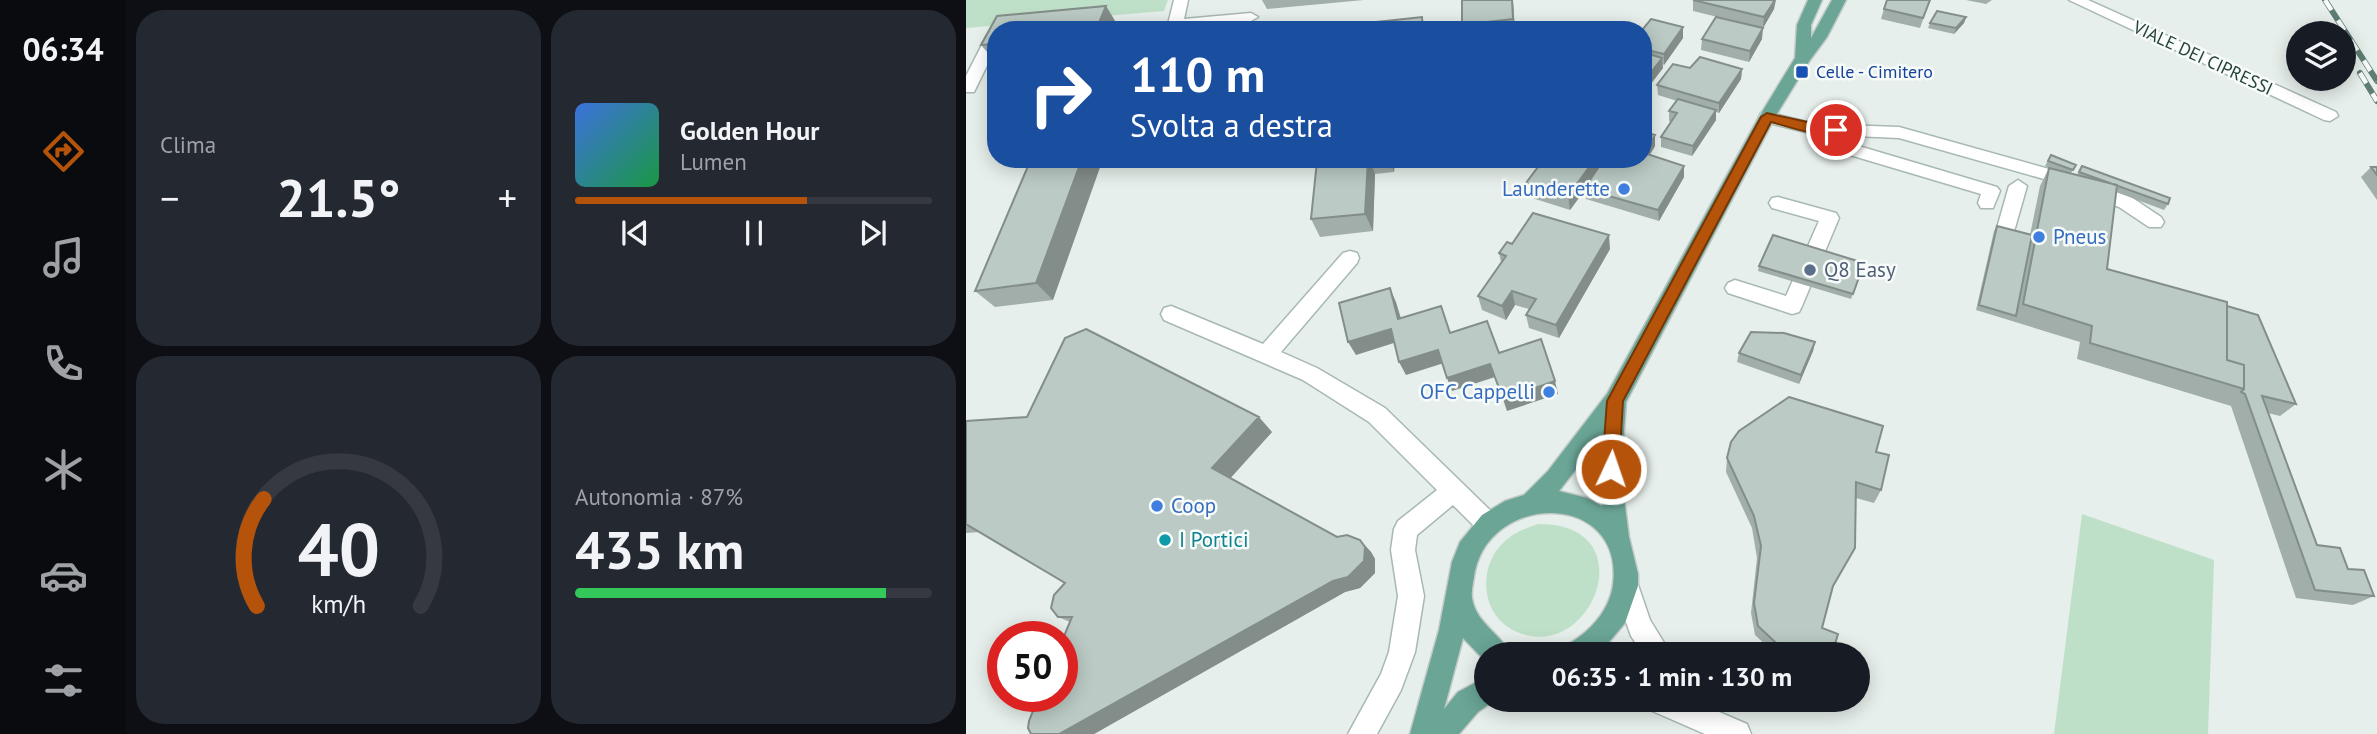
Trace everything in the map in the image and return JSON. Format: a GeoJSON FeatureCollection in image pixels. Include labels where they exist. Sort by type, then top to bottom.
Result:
{"type":"FeatureCollection","features":[{"type":"Feature","properties":{"kind":"main road"},"geometry":{"type":"LineString","coordinates":[[1803,58],[1804,25],[1815,0]]}},
{"type":"Feature","properties":{"kind":"main road"},"geometry":{"type":"LineString","coordinates":[[1533,501],[1556,478],[1615,401],[1767,117],[1819,37],[1839,0]]}},
{"type":"Feature","properties":{"kind":"main road"},"geometry":{"type":"LineString","coordinates":[[1591,642],[1603,634],[1619,610],[1626,585],[1625,559],[1617,536],[1610,475],[1615,401]]}},
{"type":"Feature","properties":{"kind":"main road"},"geometry":{"type":"LineString","coordinates":[[1424,734],[1459,595],[1461,569],[1472,545],[1488,524],[1509,510],[1533,501],[1558,500],[1581,506],[1602,518],[1617,536]]}},
{"type":"Feature","properties":{"kind":"main road"},"geometry":{"type":"LineString","coordinates":[[1459,595],[1465,620],[1480,642]]}},
{"type":"Feature","properties":{"kind":"main road"},"geometry":{"type":"LineString","coordinates":[[1441,734],[1474,698]]}},
{"type":"Feature","properties":{"kind":"street"},"geometry":{"type":"LineString","coordinates":[[1176,21],[1181,0]]}},
{"type":"Feature","properties":{"kind":"street","name":"VIALE DEI CIPRESSI"},"geometry":{"type":"LineString","coordinates":[[2076,0],[2330,116]]}},
{"type":"Feature","properties":{"kind":"street"},"geometry":{"type":"LineString","coordinates":[[1208,21],[1251,17]]}},
{"type":"Feature","properties":{"kind":"street"},"geometry":{"type":"LineString","coordinates":[[968,88],[972,67],[987,46]]}},
{"type":"Feature","properties":{"kind":"street"},"geometry":{"type":"LineString","coordinates":[[1767,117],[1815,129],[1899,133],[2050,175],[2125,202],[2155,222]]}},
{"type":"Feature","properties":{"kind":"street"},"geometry":{"type":"LineString","coordinates":[[1815,129],[1829,143],[1991,191],[1987,203]]}},
{"type":"Feature","properties":{"kind":"street"},"geometry":{"type":"LineString","coordinates":[[2006,228],[2018,186]]}},
{"type":"Feature","properties":{"kind":"street"},"geometry":{"type":"LineString","coordinates":[[1735,288],[1792,306],[1830,218],[1778,203]]}},
{"type":"Feature","properties":{"kind":"street"},"geometry":{"type":"LineString","coordinates":[[1266,355],[1350,258]]}},
{"type":"Feature","properties":{"kind":"street"},"geometry":{"type":"LineString","coordinates":[[1171,314],[1310,374],[1377,415],[1488,524]]}},
{"type":"Feature","properties":{"kind":"street"},"geometry":{"type":"LineString","coordinates":[[1362,734],[1392,681],[1402,652],[1411,596],[1403,550],[1406,529],[1453,492]]}},
{"type":"Feature","properties":{"kind":"street"},"geometry":{"type":"LineString","coordinates":[[1626,585],[1640,627],[1650,642]]}},
{"type":"Feature","properties":{"kind":"street"},"geometry":{"type":"LineString","coordinates":[[1688,712],[1739,734]]}},
{"type":"Feature","properties":{"kind":"street"},"geometry":{"type":"LineString","coordinates":[[1713,712],[1739,734]]}},
{"type":"Feature","properties":{"kind":"green space"},"geometry":{"type":"Polygon","coordinates":[[[966,0],[1168,0],[1164,11],[1048,21],[987,21],[987,26],[966,28],[966,0]]]}},
{"type":"Feature","properties":{"kind":"green space"},"geometry":{"type":"Polygon","coordinates":[[[2082,514],[2214,560],[2208,734],[2054,734],[2082,514]]]}},
{"type":"Feature","properties":{"kind":"green space"},"geometry":{"type":"Polygon","coordinates":[[[1538,524],[1572,530],[1592,546],[1599,568],[1596,592],[1583,614],[1564,631],[1539,637],[1511,629],[1501,621],[1488,600],[1486,587],[1490,562],[1496,551],[1513,535],[1538,524]]]}},
{"type":"Feature","properties":{"kind":"building"},"geometry":{"type":"Polygon","coordinates":[[[1462,0],[1512,0],[1513,19],[1462,21],[1462,0]]]}},
{"type":"Feature","properties":{"kind":"building"},"geometry":{"type":"Polygon","coordinates":[[[1693,0],[1775,0],[1764,17],[1693,0]]]}},
{"type":"Feature","properties":{"kind":"building"},"geometry":{"type":"Polygon","coordinates":[[[1887,0],[1930,0],[1923,18],[1884,9],[1887,0]]]}},
{"type":"Feature","properties":{"kind":"building"},"geometry":{"type":"Polygon","coordinates":[[[1106,6],[1100,21],[994,21],[997,16],[1106,6]]]}},
{"type":"Feature","properties":{"kind":"building"},"geometry":{"type":"Polygon","coordinates":[[[1937,11],[1966,17],[1956,28],[1930,23],[1937,11]]]}},
{"type":"Feature","properties":{"kind":"building"},"geometry":{"type":"Polygon","coordinates":[[[1422,17],[1422,21],[1386,21],[1422,17]]]}},
{"type":"Feature","properties":{"kind":"building"},"geometry":{"type":"Polygon","coordinates":[[[1716,17],[1763,28],[1750,51],[1702,39],[1716,17]]]}},
{"type":"Feature","properties":{"kind":"building"},"geometry":{"type":"Polygon","coordinates":[[[1651,19],[1683,27],[1664,54],[1652,51],[1652,21],[1649,21],[1651,19]]]}},
{"type":"Feature","properties":{"kind":"building"},"geometry":{"type":"Polygon","coordinates":[[[987,34],[987,45],[981,45],[987,34]]]}},
{"type":"Feature","properties":{"kind":"building"},"geometry":{"type":"Polygon","coordinates":[[[1652,55],[1662,58],[1652,71],[1652,55]]]}},
{"type":"Feature","properties":{"kind":"building"},"geometry":{"type":"Polygon","coordinates":[[[1700,57],[1742,69],[1719,103],[1657,85],[1673,64],[1690,68],[1700,57]]]}},
{"type":"Feature","properties":{"kind":"building"},"geometry":{"type":"Polygon","coordinates":[[[1678,99],[1716,110],[1693,146],[1661,137],[1677,113],[1669,111],[1678,99]]]}},
{"type":"Feature","properties":{"kind":"building"},"geometry":{"type":"Polygon","coordinates":[[[2051,155],[2076,165],[2073,170],[2048,161],[2051,155]]]}},
{"type":"Feature","properties":{"kind":"building"},"geometry":{"type":"Polygon","coordinates":[[[1652,156],[1684,166],[1658,210],[1584,189],[1598,168],[1652,168],[1652,156]]]}},
{"type":"Feature","properties":{"kind":"building"},"geometry":{"type":"Polygon","coordinates":[[[2082,166],[2170,198],[2168,204],[2079,172],[2082,166]]]}},
{"type":"Feature","properties":{"kind":"building"},"geometry":{"type":"Polygon","coordinates":[[[1027,168],[1079,168],[1036,283],[975,291],[1027,168]]]}},
{"type":"Feature","properties":{"kind":"building"},"geometry":{"type":"Polygon","coordinates":[[[1316,168],[1368,168],[1365,214],[1311,219],[1316,168]]]}},
{"type":"Feature","properties":{"kind":"building"},"geometry":{"type":"Polygon","coordinates":[[[1537,168],[1588,168],[1568,196],[1526,183],[1537,168]]]}},
{"type":"Feature","properties":{"kind":"building"},"geometry":{"type":"Polygon","coordinates":[[[2049,168],[2117,185],[2107,269],[2227,302],[2227,360],[2244,365],[2244,389],[2090,343],[2092,326],[2023,304],[2049,168]]]}},
{"type":"Feature","properties":{"kind":"building"},"geometry":{"type":"Polygon","coordinates":[[[1533,213],[1609,235],[1556,325],[1526,315],[1536,299],[1512,291],[1502,306],[1478,296],[1506,256],[1499,253],[1507,242],[1512,244],[1533,213]]]}},
{"type":"Feature","properties":{"kind":"building"},"geometry":{"type":"Polygon","coordinates":[[[1997,226],[2032,235],[2016,316],[1979,305],[1997,226]]]}},
{"type":"Feature","properties":{"kind":"building"},"geometry":{"type":"Polygon","coordinates":[[[1773,235],[1864,263],[1853,294],[1759,266],[1773,235]]]}},
{"type":"Feature","properties":{"kind":"building"},"geometry":{"type":"Polygon","coordinates":[[[1390,288],[1398,319],[1441,306],[1450,333],[1487,321],[1499,353],[1541,339],[1555,381],[1503,399],[1490,364],[1447,378],[1438,350],[1399,362],[1391,329],[1348,342],[1339,303],[1390,288]]]}},
{"type":"Feature","properties":{"kind":"building"},"geometry":{"type":"Polygon","coordinates":[[[2227,306],[2258,315],[2296,404],[2262,396],[2317,545],[2340,548],[2348,569],[2364,570],[2374,596],[2315,590],[2245,394],[2241,392],[2244,389],[2244,365],[2227,360],[2227,306]]]}},
{"type":"Feature","properties":{"kind":"building","name":"I Portici"},"geometry":{"type":"Polygon","coordinates":[[[1086,329],[1259,417],[1212,468],[1337,537],[1347,535],[1360,540],[1365,547],[1364,561],[1348,577],[1333,581],[1059,734],[1031,734],[1028,728],[1033,712],[1078,712],[1078,621],[1070,621],[1072,617],[1058,617],[1051,608],[1054,595],[1065,583],[966,524],[966,421],[1027,417],[1065,338],[1086,329]]]}},
{"type":"Feature","properties":{"kind":"building"},"geometry":{"type":"Polygon","coordinates":[[[1751,332],[1784,333],[1815,342],[1801,375],[1739,353],[1751,332]]]}},
{"type":"Feature","properties":{"kind":"building"},"geometry":{"type":"Polygon","coordinates":[[[1789,397],[1883,426],[1876,452],[1889,455],[1881,490],[1856,482],[1855,548],[1833,586],[1822,628],[1838,634],[1836,642],[1775,642],[1758,626],[1754,603],[1761,546],[1754,516],[1727,458],[1731,442],[1739,431],[1789,397]]]}},
{"type":"Feature","properties":{"kind":"railway"},"geometry":{"type":"LineString","coordinates":[[2325,0],[2377,81]]}},
{"type":"Feature","properties":{"kind":"railway"},"geometry":{"type":"LineString","coordinates":[[2360,73],[2377,101]]}},
{"type":"Feature","properties":{"kind":"place","name":"Celle - Cimitero"},"geometry":{"type":"Point","coordinates":[1802,72]}},
{"type":"Feature","properties":{"kind":"place","name":"Launderette"},"geometry":{"type":"Point","coordinates":[1624,189]}},
{"type":"Feature","properties":{"kind":"place","name":"Pneus"},"geometry":{"type":"Point","coordinates":[2039,237]}},
{"type":"Feature","properties":{"kind":"place","name":"Q8 Easy"},"geometry":{"type":"Point","coordinates":[1810,270]}},
{"type":"Feature","properties":{"kind":"place","name":"OFC Cappelli"},"geometry":{"type":"Point","coordinates":[1549,392]}},
{"type":"Feature","properties":{"kind":"place","name":"Coop"},"geometry":{"type":"Point","coordinates":[1157,506]}},
{"type":"Feature","properties":{"kind":"place","name":"I Portici"},"geometry":{"type":"Point","coordinates":[1165,540]}},
{"type":"Feature","properties":{"kind":"route"},"geometry":{"type":"LineString","coordinates":[[1611,469],[1615,401],[1767,117],[1815,129],[1836,130]]}}]}
